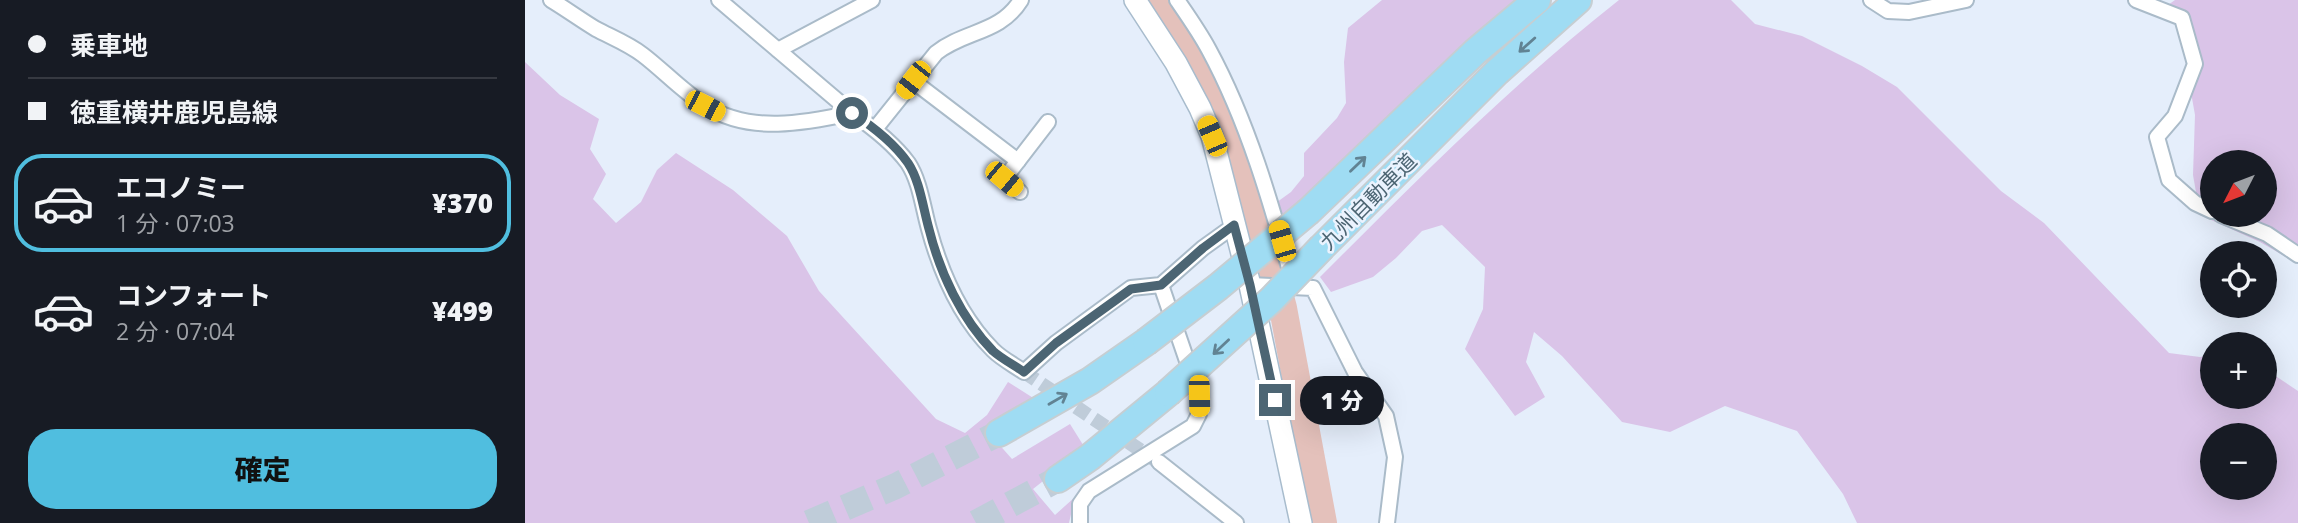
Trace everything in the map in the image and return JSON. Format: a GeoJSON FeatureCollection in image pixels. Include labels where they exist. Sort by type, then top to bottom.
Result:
{"type":"FeatureCollection","features":[{"type":"Feature","properties":{"kind":"highway","name":"九州自動車道"},"geometry":{"type":"LineString","coordinates":[[999,433],[1090,381],[1218,287],[1309,211],[1475,52],[1537,0]]}},
{"type":"Feature","properties":{"kind":"highway","name":"九州自動車道"},"geometry":{"type":"LineString","coordinates":[[1058,479],[1109,442],[1168,393],[1271,300],[1497,72],[1578,0]]}},
{"type":"Feature","properties":{"kind":"main road"},"geometry":{"type":"LineString","coordinates":[[1135,0],[1176,63],[1212,136],[1234,225],[1254,285],[1301,523]]}},
{"type":"Feature","properties":{"kind":"street"},"geometry":{"type":"LineString","coordinates":[[551,0],[641,53],[705,106],[721,113],[745,121],[768,124],[806,123],[852,113]]}},
{"type":"Feature","properties":{"kind":"street"},"geometry":{"type":"LineString","coordinates":[[719,0],[852,113],[875,129],[908,163],[949,286],[969,321],[995,352],[1024,372],[1056,343],[1131,289],[1161,285],[1234,225]]}},
{"type":"Feature","properties":{"kind":"street"},"geometry":{"type":"LineString","coordinates":[[779,50],[872,0]]}},
{"type":"Feature","properties":{"kind":"street"},"geometry":{"type":"LineString","coordinates":[[875,129],[927,62],[946,45],[999,23],[1021,0]]}},
{"type":"Feature","properties":{"kind":"street"},"geometry":{"type":"LineString","coordinates":[[1177,0],[1209,48],[1230,93],[1269,194],[1289,287]]}},
{"type":"Feature","properties":{"kind":"street"},"geometry":{"type":"LineString","coordinates":[[1871,0],[1888,12],[1909,12],[1966,0]]}},
{"type":"Feature","properties":{"kind":"street"},"geometry":{"type":"LineString","coordinates":[[2136,0],[2182,18],[2195,64],[2175,116],[2157,137],[2169,180],[2200,205]]}},
{"type":"Feature","properties":{"kind":"street"},"geometry":{"type":"LineString","coordinates":[[913,80],[1018,161]]}},
{"type":"Feature","properties":{"kind":"street"},"geometry":{"type":"LineString","coordinates":[[1020,192],[1004,179],[1048,122]]}},
{"type":"Feature","properties":{"kind":"street"},"geometry":{"type":"LineString","coordinates":[[2252,228],[2267,234],[2298,255]]}},
{"type":"Feature","properties":{"kind":"street"},"geometry":{"type":"LineString","coordinates":[[1080,523],[1080,504],[1090,491],[1185,432],[1193,426],[1199,414],[1199,396],[1161,285]]}},
{"type":"Feature","properties":{"kind":"street"},"geometry":{"type":"LineString","coordinates":[[1254,285],[1313,288],[1355,372],[1386,416],[1395,457],[1387,523]]}},
{"type":"Feature","properties":{"kind":"street"},"geometry":{"type":"LineString","coordinates":[[1159,462],[1236,523]]}},
{"type":"Feature","properties":{"kind":"shaded area"},"geometry":{"type":"Polygon","coordinates":[[[1382,0],[1523,0],[1279,222],[1273,205],[1291,192],[1304,176],[1304,153],[1337,118],[1346,103],[1344,62],[1348,28],[1382,0]]]}},
{"type":"Feature","properties":{"kind":"shaded area"},"geometry":{"type":"Polygon","coordinates":[[[1619,0],[1731,0],[1755,24],[1802,36],[1897,87],[2001,191],[2044,223],[2169,353],[2200,357],[2200,409],[2277,409],[2277,377],[2298,391],[2298,523],[1857,523],[1843,494],[1797,431],[1725,406],[1670,432],[1622,422],[1562,356],[1534,332],[1526,362],[1545,397],[1515,416],[1465,349],[1483,309],[1485,267],[1442,225],[1422,231],[1373,277],[1331,292],[1320,277],[1465,134],[1541,65],[1619,0]]]}},
{"type":"Feature","properties":{"kind":"shaded area"},"geometry":{"type":"Polygon","coordinates":[[[2175,0],[2298,0],[2298,264],[2277,252],[2277,241],[2258,241],[2229,228],[2277,228],[2277,150],[2200,150],[2200,215],[2193,175],[2195,115],[2182,42],[2168,5],[2175,0]]]}},
{"type":"Feature","properties":{"kind":"shaded area"},"geometry":{"type":"Polygon","coordinates":[[[525,62],[560,95],[599,119],[590,149],[606,174],[593,199],[616,223],[641,202],[657,170],[676,153],[733,190],[787,236],[819,291],[936,419],[965,433],[987,415],[1008,382],[1038,401],[988,432],[1012,459],[1070,424],[1085,448],[1033,489],[1055,515],[1075,497],[1069,523],[525,523],[525,62]]]}},
{"type":"Feature","properties":{"kind":"waterway"},"geometry":{"type":"LineString","coordinates":[[1163,0],[1201,59],[1224,111],[1255,205],[1283,308],[1323,523]]}},
{"type":"Feature","properties":{"kind":"tunnel"},"geometry":{"type":"LineString","coordinates":[[1024,372],[1155,460]]}},
{"type":"Feature","properties":{"kind":"tunnel"},"geometry":{"type":"LineString","coordinates":[[809,523],[896,486],[999,433]]}},
{"type":"Feature","properties":{"kind":"tunnel"},"geometry":{"type":"LineString","coordinates":[[976,523],[1058,479]]}},
{"type":"Feature","properties":{"kind":"route"},"geometry":{"type":"LineString","coordinates":[[852,113],[875,129],[908,163],[949,286],[969,321],[995,352],[1024,372],[1056,343],[1131,289],[1161,285],[1234,225],[1275,400]]}}]}
